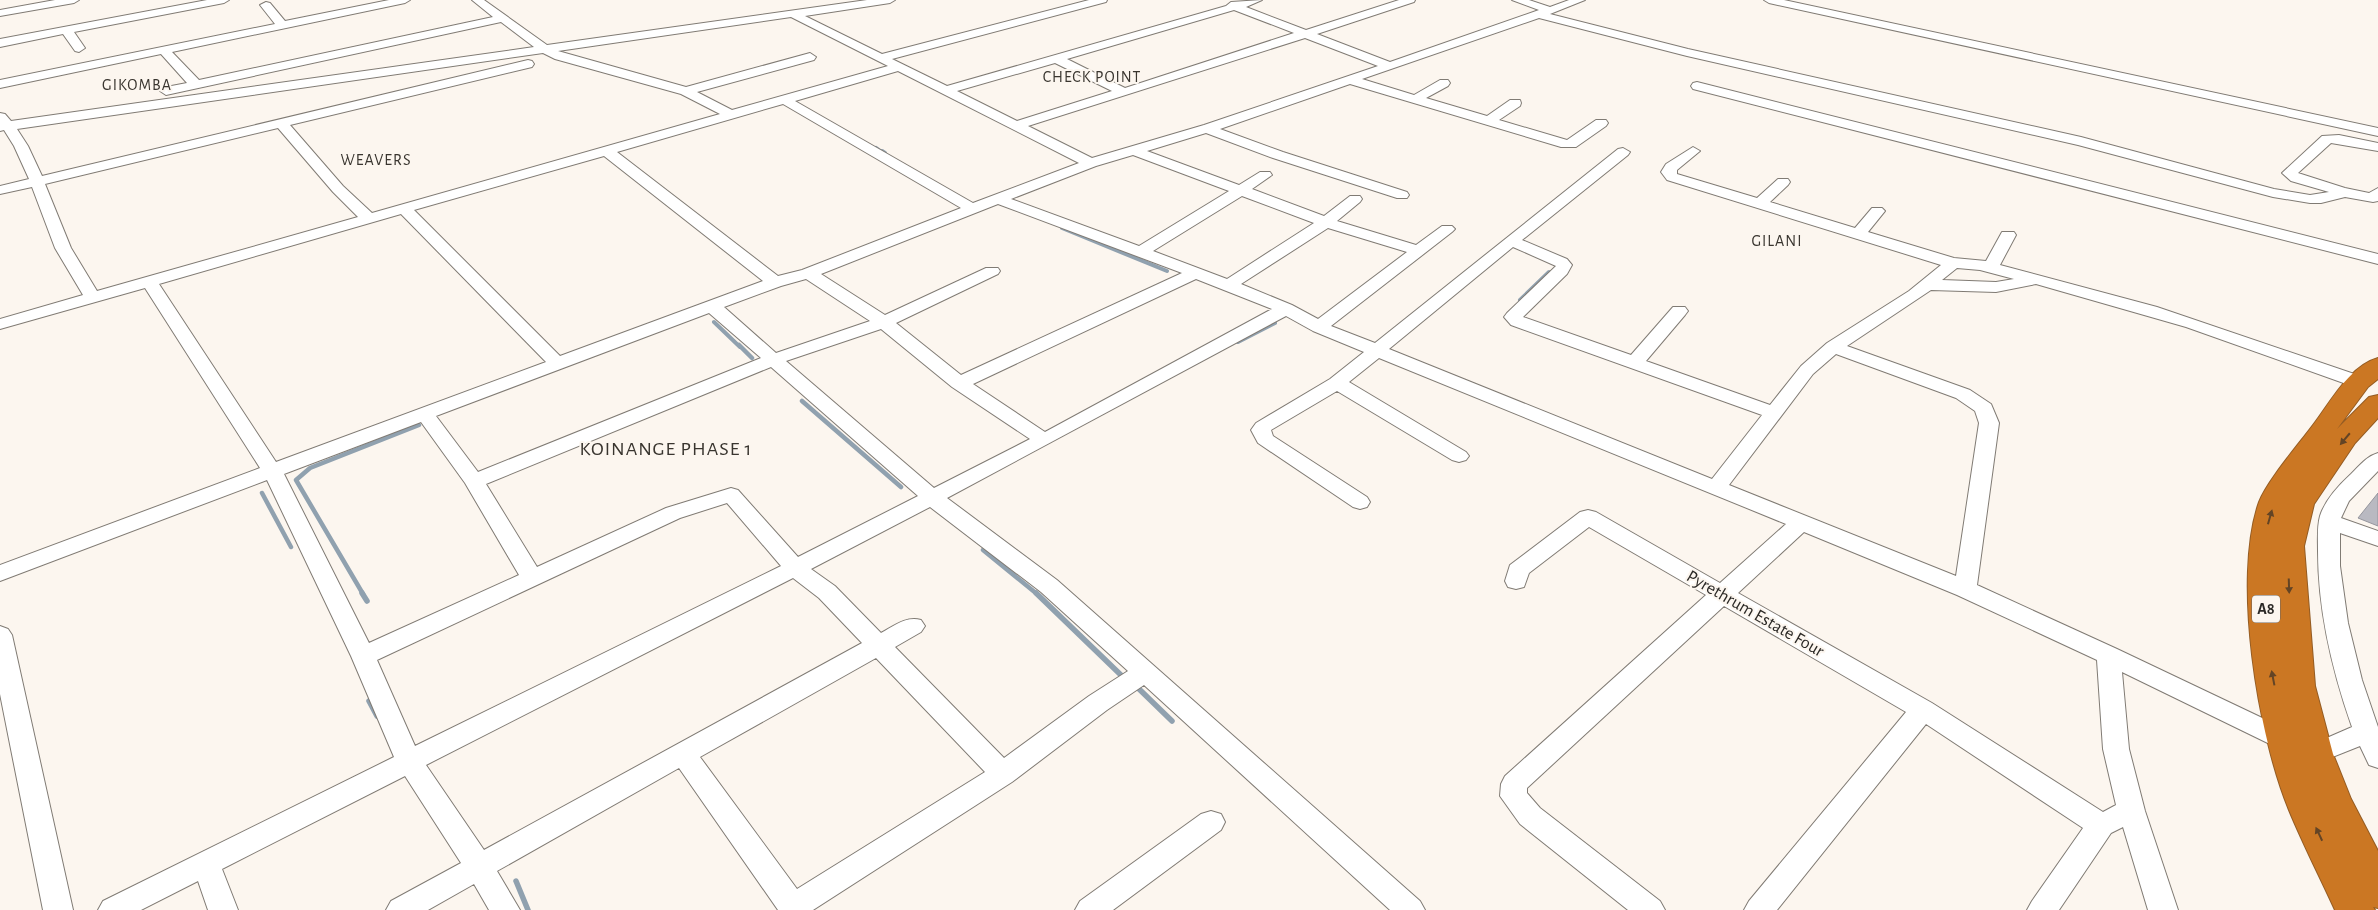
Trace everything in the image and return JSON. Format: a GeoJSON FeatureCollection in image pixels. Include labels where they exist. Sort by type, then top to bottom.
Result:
{"type":"FeatureCollection","features":[{"type":"Feature","properties":{"kind":"highway","name":"A8"},"geometry":{"type":"LineString","coordinates":[[2347,894],[2307,809],[2284,740],[2270,665],[2263,582],[2263,549],[2274,500],[2294,469],[2372,384]]}},
{"type":"Feature","properties":{"kind":"highway","name":"A8"},"geometry":{"type":"LineString","coordinates":[[2372,384],[2345,437],[2300,504],[2289,546],[2289,592],[2298,686],[2315,754],[2333,800],[2378,891]]}},
{"type":"Feature","properties":{"kind":"street"},"geometry":{"type":"LineString","coordinates":[[0,43],[10,23],[74,0]]}},
{"type":"Feature","properties":{"kind":"street"},"geometry":{"type":"LineString","coordinates":[[10,23],[66,30],[224,0]]}},
{"type":"Feature","properties":{"kind":"street"},"geometry":{"type":"LineString","coordinates":[[0,84],[282,25],[361,4],[405,0]]}},
{"type":"Feature","properties":{"kind":"street"},"geometry":{"type":"LineString","coordinates":[[477,0],[546,50],[559,56],[686,91],[730,115]]}},
{"type":"Feature","properties":{"kind":"street"},"geometry":{"type":"LineString","coordinates":[[820,10],[856,0]]}},
{"type":"Feature","properties":{"kind":"street"},"geometry":{"type":"LineString","coordinates":[[93,298],[63,248],[38,181],[3,123],[114,110],[890,0]]}},
{"type":"Feature","properties":{"kind":"street"},"geometry":{"type":"LineString","coordinates":[[881,58],[1102,0]]}},
{"type":"Feature","properties":{"kind":"street"},"geometry":{"type":"LineString","coordinates":[[1217,0],[1390,66]]}},
{"type":"Feature","properties":{"kind":"street"},"geometry":{"type":"LineString","coordinates":[[947,90],[1257,0]]}},
{"type":"Feature","properties":{"kind":"street"},"geometry":{"type":"LineString","coordinates":[[1015,126],[1305,35],[1407,0]]}},
{"type":"Feature","properties":{"kind":"street"},"geometry":{"type":"LineString","coordinates":[[1517,0],[1544,12],[1677,50],[2081,141],[2273,193],[2321,199],[2345,192]]}},
{"type":"Feature","properties":{"kind":"street"},"geometry":{"type":"LineString","coordinates":[[0,573],[775,282],[808,273],[1000,200],[1091,163],[1208,129],[1580,0]]}},
{"type":"Feature","properties":{"kind":"street"},"geometry":{"type":"LineString","coordinates":[[1769,0],[2378,132]]}},
{"type":"Feature","properties":{"kind":"street"},"geometry":{"type":"LineString","coordinates":[[266,4],[282,25]]}},
{"type":"Feature","properties":{"kind":"street"},"geometry":{"type":"LineString","coordinates":[[793,14],[1091,163]]}},
{"type":"Feature","properties":{"kind":"street"},"geometry":{"type":"LineString","coordinates":[[114,110],[112,104],[114,102],[501,19]]}},
{"type":"Feature","properties":{"kind":"street"},"geometry":{"type":"LineString","coordinates":[[66,30],[79,48]]}},
{"type":"Feature","properties":{"kind":"street"},"geometry":{"type":"LineString","coordinates":[[164,50],[196,84]]}},
{"type":"Feature","properties":{"kind":"street"},"geometry":{"type":"LineString","coordinates":[[0,190],[559,56]]}},
{"type":"Feature","properties":{"kind":"street"},"geometry":{"type":"LineString","coordinates":[[686,91],[810,57]]}},
{"type":"Feature","properties":{"kind":"street"},"geometry":{"type":"LineString","coordinates":[[1057,59],[1122,92]]}},
{"type":"Feature","properties":{"kind":"street"},"geometry":{"type":"LineString","coordinates":[[0,324],[899,67]]}},
{"type":"Feature","properties":{"kind":"street"},"geometry":{"type":"LineString","coordinates":[[1351,80],[1566,144],[1571,144],[1601,122]]}},
{"type":"Feature","properties":{"kind":"street"},"geometry":{"type":"LineString","coordinates":[[1414,98],[1444,83]]}},
{"type":"Feature","properties":{"kind":"street"},"geometry":{"type":"LineString","coordinates":[[1697,86],[2378,260]]}},
{"type":"Feature","properties":{"kind":"street"},"geometry":{"type":"LineString","coordinates":[[785,100],[974,210]]}},
{"type":"Feature","properties":{"kind":"street"},"geometry":{"type":"LineString","coordinates":[[1489,121],[1515,102]]}},
{"type":"Feature","properties":{"kind":"street"},"geometry":{"type":"LineString","coordinates":[[281,123],[338,189],[369,220]]}},
{"type":"Feature","properties":{"kind":"street"},"geometry":{"type":"LineString","coordinates":[[1208,129],[1278,155],[1402,195]]}},
{"type":"Feature","properties":{"kind":"street"},"geometry":{"type":"LineString","coordinates":[[2376,197],[2345,192],[2296,178],[2289,173],[2327,138],[2339,138],[2378,147]]}},
{"type":"Feature","properties":{"kind":"street"},"geometry":{"type":"LineString","coordinates":[[607,151],[775,282]]}},
{"type":"Feature","properties":{"kind":"street"},"geometry":{"type":"LineString","coordinates":[[1135,151],[1326,222],[1419,251]]}},
{"type":"Feature","properties":{"kind":"street"},"geometry":{"type":"LineString","coordinates":[[1694,151],[1671,167],[1668,172],[1672,177],[1858,235],[1953,262],[1971,262],[2069,286],[2234,336],[2372,384]]}},
{"type":"Feature","properties":{"kind":"street"},"geometry":{"type":"LineString","coordinates":[[1360,502],[1266,438],[1261,430],[1263,427],[1337,383],[1623,152]]}},
{"type":"Feature","properties":{"kind":"street"},"geometry":{"type":"LineString","coordinates":[[1141,252],[1265,175]]}},
{"type":"Feature","properties":{"kind":"street"},"geometry":{"type":"LineString","coordinates":[[1759,204],[1783,182]]}},
{"type":"Feature","properties":{"kind":"street"},"geometry":{"type":"LineString","coordinates":[[1229,286],[1326,222],[1355,199]]}},
{"type":"Feature","properties":{"kind":"street"},"geometry":{"type":"LineString","coordinates":[[1000,200],[1229,286],[1286,309],[1319,327],[1717,487],[1799,524],[1965,589],[2109,655],[2284,740]]}},
{"type":"Feature","properties":{"kind":"street"},"geometry":{"type":"LineString","coordinates":[[404,209],[558,364]]}},
{"type":"Feature","properties":{"kind":"street"},"geometry":{"type":"LineString","coordinates":[[1858,235],[1877,211]]}},
{"type":"Feature","properties":{"kind":"street"},"geometry":{"type":"LineString","coordinates":[[1319,327],[1447,230]]}},
{"type":"Feature","properties":{"kind":"street"},"geometry":{"type":"LineString","coordinates":[[1991,267],[2008,235]]}},
{"type":"Feature","properties":{"kind":"street"},"geometry":{"type":"LineString","coordinates":[[1512,241],[1562,262],[1564,265],[1561,271],[1513,317],[1517,320],[1775,413]]}},
{"type":"Feature","properties":{"kind":"street"},"geometry":{"type":"LineString","coordinates":[[1717,487],[1807,370],[1833,347],[1915,295],[1953,262]]}},
{"type":"Feature","properties":{"kind":"street"},"geometry":{"type":"LineString","coordinates":[[474,481],[772,360],[884,322],[992,271]]}},
{"type":"Feature","properties":{"kind":"street"},"geometry":{"type":"LineString","coordinates":[[808,273],[884,322],[960,383],[1044,440]]}},
{"type":"Feature","properties":{"kind":"street"},"geometry":{"type":"LineString","coordinates":[[960,383],[1195,273]]}},
{"type":"Feature","properties":{"kind":"street"},"geometry":{"type":"LineString","coordinates":[[1927,285],[1996,287],[2038,279]]}},
{"type":"Feature","properties":{"kind":"street"},"geometry":{"type":"LineString","coordinates":[[150,282],[273,472],[363,656],[409,761],[480,868],[505,910]]}},
{"type":"Feature","properties":{"kind":"street"},"geometry":{"type":"LineString","coordinates":[[712,306],[931,497],[1049,586],[1410,910]]}},
{"type":"Feature","properties":{"kind":"street"},"geometry":{"type":"LineString","coordinates":[[113,910],[795,568],[1044,440],[1286,309]]}},
{"type":"Feature","properties":{"kind":"street"},"geometry":{"type":"LineString","coordinates":[[1635,362],[1679,310]]}},
{"type":"Feature","properties":{"kind":"street"},"geometry":{"type":"LineString","coordinates":[[1833,347],[1963,394],[1984,408],[1988,415],[1990,424],[1965,589]]}},
{"type":"Feature","properties":{"kind":"street"},"geometry":{"type":"LineString","coordinates":[[1337,383],[1459,456]]}},
{"type":"Feature","properties":{"kind":"street"},"geometry":{"type":"LineString","coordinates":[[425,414],[474,481],[532,577]]}},
{"type":"Feature","properties":{"kind":"street"},"geometry":{"type":"LineString","coordinates":[[2378,459],[2344,495],[2332,511],[2329,522],[2328,572],[2344,656],[2366,732],[2378,758]]}},
{"type":"Feature","properties":{"kind":"street"},"geometry":{"type":"LineString","coordinates":[[363,656],[673,513],[731,495],[795,568],[827,592],[1003,774]]}},
{"type":"Feature","properties":{"kind":"street","name":"Pyrethrum Estate Four"},"geometry":{"type":"LineString","coordinates":[[1516,581],[1518,570],[1588,517],[1923,710],[2101,824]]}},
{"type":"Feature","properties":{"kind":"street"},"geometry":{"type":"LineString","coordinates":[[2329,522],[2378,539]]}},
{"type":"Feature","properties":{"kind":"street"},"geometry":{"type":"LineString","coordinates":[[1650,910],[1530,816],[1513,796],[1514,784],[1720,594],[1799,524]]}},
{"type":"Feature","properties":{"kind":"street"},"geometry":{"type":"LineString","coordinates":[[402,910],[913,626]]}},
{"type":"Feature","properties":{"kind":"street"},"geometry":{"type":"LineString","coordinates":[[0,636],[58,910]]}},
{"type":"Feature","properties":{"kind":"street"},"geometry":{"type":"LineString","coordinates":[[2109,655],[2116,749],[2131,811],[2163,910]]}},
{"type":"Feature","properties":{"kind":"street"},"geometry":{"type":"LineString","coordinates":[[683,754],[794,908],[1003,774],[1144,673]]}},
{"type":"Feature","properties":{"kind":"street"},"geometry":{"type":"LineString","coordinates":[[1759,910],[1923,710]]}},
{"type":"Feature","properties":{"kind":"street"},"geometry":{"type":"LineString","coordinates":[[2315,754],[2366,732]]}},
{"type":"Feature","properties":{"kind":"street"},"geometry":{"type":"LineString","coordinates":[[2042,910],[2101,824],[2131,811]]}},
{"type":"Feature","properties":{"kind":"street"},"geometry":{"type":"LineString","coordinates":[[1090,910],[1211,822]]}},
{"type":"Feature","properties":{"kind":"street"},"geometry":{"type":"LineString","coordinates":[[206,863],[223,910]]}},
{"type":"Feature","properties":{"kind":"building"},"geometry":{"type":"Polygon","coordinates":[[[2378,493],[2378,526],[2358,518],[2378,493]]]}},
{"type":"Feature","properties":{"kind":"waterway"},"geometry":{"type":"LineString","coordinates":[[876,147],[884,153]]}},
{"type":"Feature","properties":{"kind":"waterway"},"geometry":{"type":"LineString","coordinates":[[1062,228],[1167,271]]}},
{"type":"Feature","properties":{"kind":"waterway"},"geometry":{"type":"LineString","coordinates":[[1520,300],[1549,272]]}},
{"type":"Feature","properties":{"kind":"waterway"},"geometry":{"type":"LineString","coordinates":[[714,322],[740,347]]}},
{"type":"Feature","properties":{"kind":"waterway"},"geometry":{"type":"LineString","coordinates":[[1238,342],[1275,323]]}},
{"type":"Feature","properties":{"kind":"waterway"},"geometry":{"type":"LineString","coordinates":[[739,345],[752,358]]}},
{"type":"Feature","properties":{"kind":"waterway"},"geometry":{"type":"LineString","coordinates":[[802,401],[901,487]]}},
{"type":"Feature","properties":{"kind":"waterway"},"geometry":{"type":"LineString","coordinates":[[363,594],[296,480],[310,468],[419,425]]}},
{"type":"Feature","properties":{"kind":"waterway"},"geometry":{"type":"LineString","coordinates":[[262,493],[291,547]]}},
{"type":"Feature","properties":{"kind":"waterway"},"geometry":{"type":"LineString","coordinates":[[983,550],[1037,594]]}},
{"type":"Feature","properties":{"kind":"waterway"},"geometry":{"type":"LineString","coordinates":[[362,593],[367,601]]}},
{"type":"Feature","properties":{"kind":"waterway"},"geometry":{"type":"LineString","coordinates":[[1036,593],[1123,677]]}},
{"type":"Feature","properties":{"kind":"waterway"},"geometry":{"type":"LineString","coordinates":[[1138,688],[1172,721]]}},
{"type":"Feature","properties":{"kind":"waterway"},"geometry":{"type":"LineString","coordinates":[[369,701],[377,716]]}},
{"type":"Feature","properties":{"kind":"waterway"},"geometry":{"type":"LineString","coordinates":[[516,881],[528,910]]}},
{"type":"Feature","properties":{"kind":"district","name":"CHECK POINT"},"geometry":{"type":"Point","coordinates":[1092,77]}},
{"type":"Feature","properties":{"kind":"district","name":"GIKOMBA"},"geometry":{"type":"Point","coordinates":[137,85]}},
{"type":"Feature","properties":{"kind":"district","name":"WEAVERS"},"geometry":{"type":"Point","coordinates":[376,160]}},
{"type":"Feature","properties":{"kind":"district","name":"GILANI"},"geometry":{"type":"Point","coordinates":[1777,241]}},
{"type":"Feature","properties":{"kind":"district","name":"KOINANGE PHASE 1"},"geometry":{"type":"Point","coordinates":[666,449]}}]}
